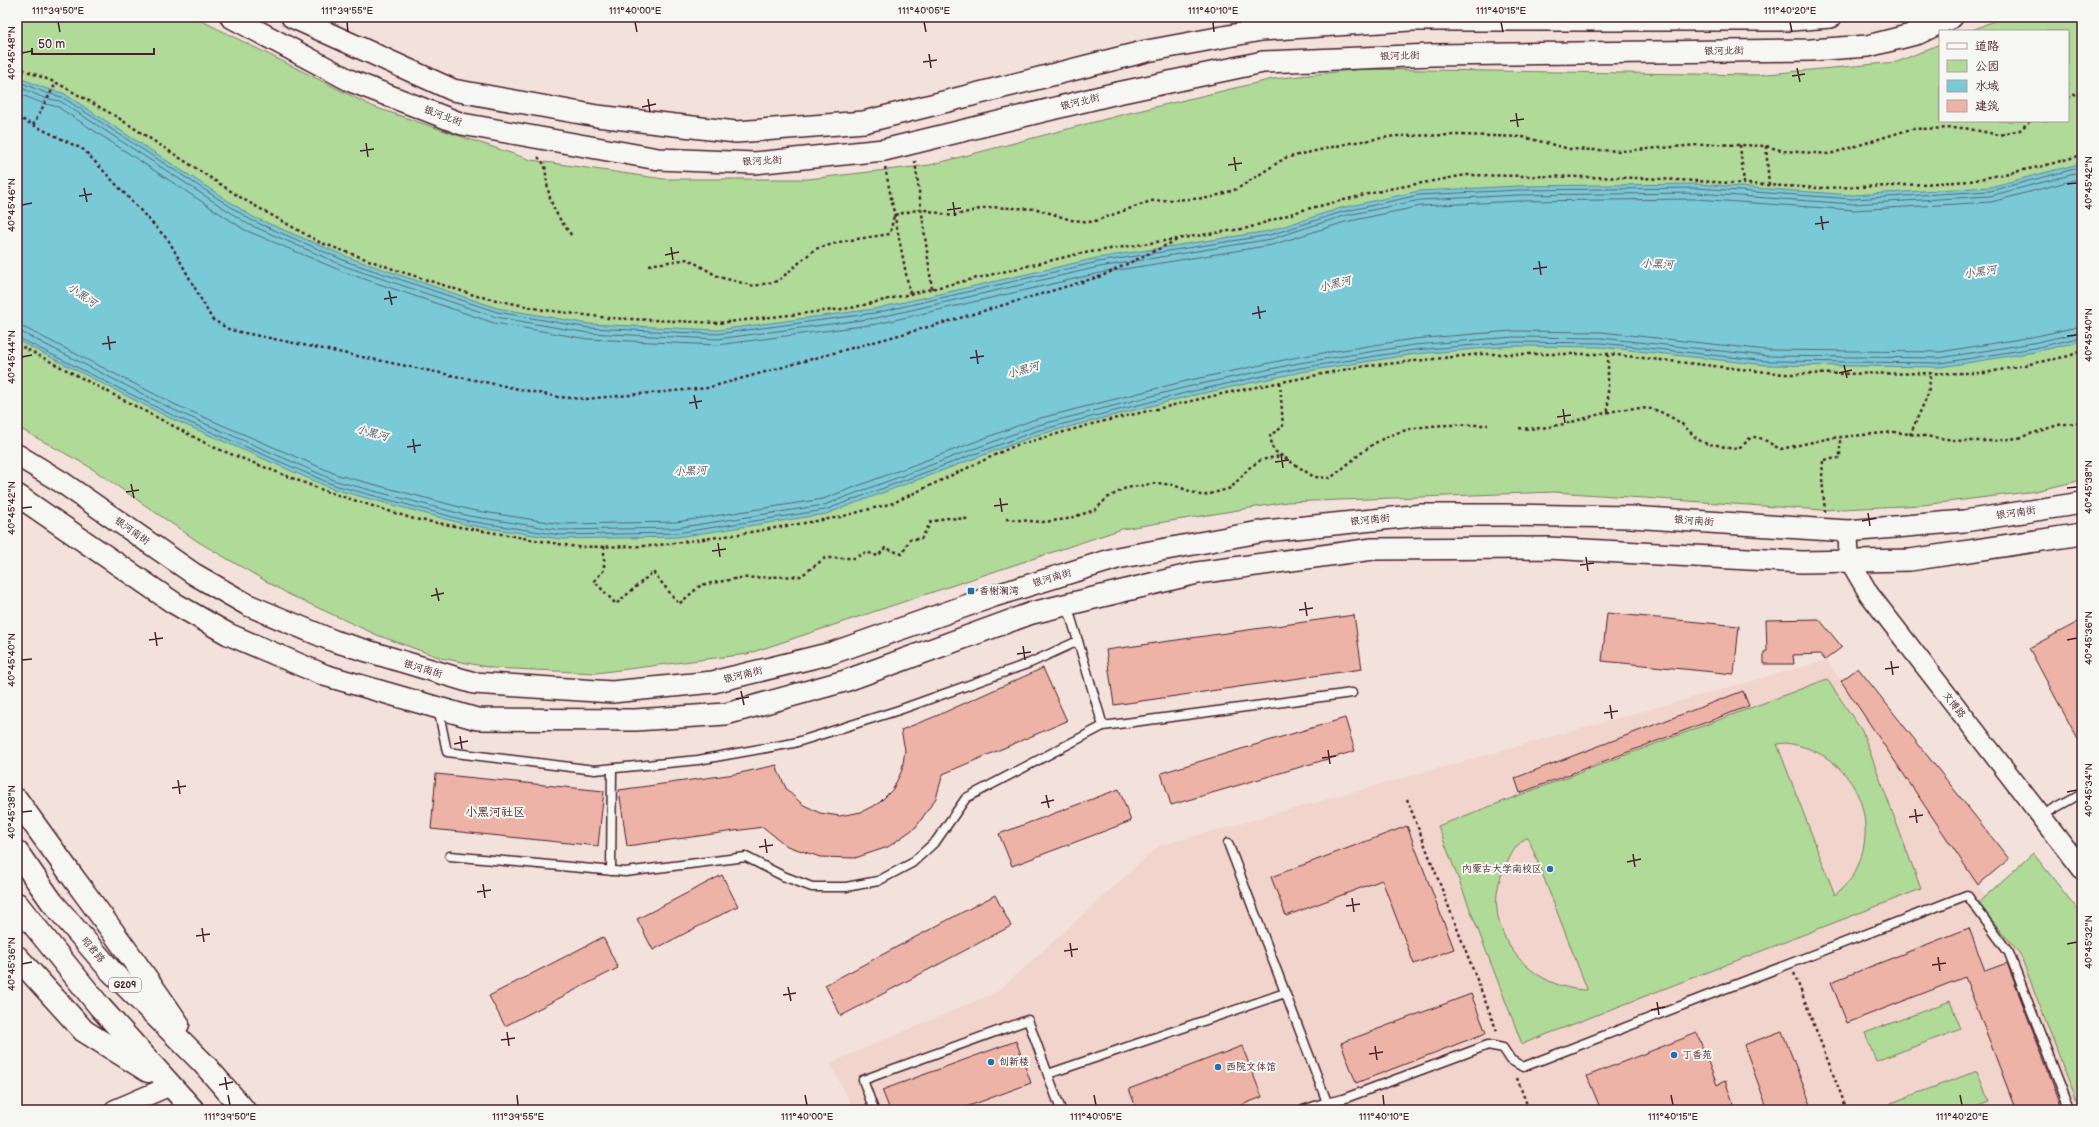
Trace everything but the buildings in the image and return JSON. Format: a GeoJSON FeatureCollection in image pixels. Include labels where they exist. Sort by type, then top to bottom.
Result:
{"type":"FeatureCollection","features":[{"type":"Feature","properties":{"kind":"highway","name":"G209"},"geometry":{"type":"LineString","coordinates":[[17,800],[72,877],[135,960],[204,1064]]}},
{"type":"Feature","properties":{"kind":"highway","name":"昭君路"},"geometry":{"type":"LineString","coordinates":[[17,852],[52,902],[111,971],[204,1064],[244,1110]]}},
{"type":"Feature","properties":{"kind":"highway"},"geometry":{"type":"LineString","coordinates":[[17,904],[100,1007],[193,1110]]}},
{"type":"Feature","properties":{"kind":"highway"},"geometry":{"type":"LineString","coordinates":[[17,957],[84,1031],[172,1085]]}},
{"type":"Feature","properties":{"kind":"main road","name":"银河北街"},"geometry":{"type":"LineString","coordinates":[[231,17],[350,81],[462,124],[658,159],[754,162],[881,150],[1113,94],[1263,62],[1432,55],[1811,50],[1868,46],[1919,33],[1952,17]]}},
{"type":"Feature","properties":{"kind":"main road"},"geometry":{"type":"LineString","coordinates":[[292,17],[453,90],[597,116],[736,132],[864,122],[1148,51],[1261,30],[1410,20],[1791,20],[1831,17]]}},
{"type":"Feature","properties":{"kind":"main road","name":"银河南街"},"geometry":{"type":"LineString","coordinates":[[17,455],[63,483],[194,574],[248,605],[334,641],[474,683],[612,692],[721,681],[832,653],[994,596],[1117,558],[1265,531],[1422,515],[1631,517],[1848,531],[1964,521],[2082,503]]}},
{"type":"Feature","properties":{"kind":"main road"},"geometry":{"type":"LineString","coordinates":[[17,495],[174,603],[228,634],[324,675],[476,719],[635,720],[726,714],[845,681],[1032,613],[1197,573],[1373,549],[1548,548],[1802,562],[1910,560],[2082,534]]}},
{"type":"Feature","properties":{"kind":"street","name":"文博路"},"geometry":{"type":"LineString","coordinates":[[1848,531],[1849,560],[1869,594],[2082,869]]}},
{"type":"Feature","properties":{"kind":"street"},"geometry":{"type":"LineString","coordinates":[[114,1110],[172,1085]]}},
{"type":"Feature","properties":{"kind":"lane"},"geometry":{"type":"LineString","coordinates":[[1067,605],[1103,726]]}},
{"type":"Feature","properties":{"kind":"lane"},"geometry":{"type":"LineString","coordinates":[[438,708],[447,752],[595,770],[698,760],[794,743],[899,710],[1030,663],[1078,641]]}},
{"type":"Feature","properties":{"kind":"lane"},"geometry":{"type":"LineString","coordinates":[[450,856],[625,872],[746,858],[783,876],[812,887],[846,887],[878,881],[912,863],[936,841],[966,798],[1103,726],[1352,693]]}},
{"type":"Feature","properties":{"kind":"lane"},"geometry":{"type":"LineString","coordinates":[[611,871],[612,769]]}},
{"type":"Feature","properties":{"kind":"lane"},"geometry":{"type":"LineString","coordinates":[[2041,816],[2082,793]]}},
{"type":"Feature","properties":{"kind":"lane"},"geometry":{"type":"LineString","coordinates":[[1228,843],[1328,1106]]}},
{"type":"Feature","properties":{"kind":"lane"},"geometry":{"type":"LineString","coordinates":[[1303,1110],[1328,1106],[1488,1045],[1503,1048],[1511,1060],[1523,1067],[1967,895],[2009,953],[2070,1110]]}},
{"type":"Feature","properties":{"kind":"lane"},"geometry":{"type":"LineString","coordinates":[[1048,1074],[1285,993]]}},
{"type":"Feature","properties":{"kind":"lane"},"geometry":{"type":"LineString","coordinates":[[874,1110],[862,1080],[1028,1020],[1061,1110]]}},
{"type":"Feature","properties":{"kind":"path"},"geometry":{"type":"LineString","coordinates":[[17,67],[56,83],[117,117],[243,199],[319,242],[396,270],[477,296],[544,310],[609,318],[719,323],[851,308],[1078,254],[1248,228],[1303,210],[1389,189],[1466,175],[1635,178],[1819,188],[1891,186],[1970,181],[2043,166],[2082,155]]}},
{"type":"Feature","properties":{"kind":"path"},"geometry":{"type":"LineString","coordinates":[[33,125],[56,83]]}},
{"type":"Feature","properties":{"kind":"path"},"geometry":{"type":"LineString","coordinates":[[2069,98],[2082,91]]}},
{"type":"Feature","properties":{"kind":"path"},"geometry":{"type":"LineString","coordinates":[[17,117],[84,150],[169,241],[212,319],[230,330],[558,397],[585,399],[707,388],[946,322],[1102,276],[1180,238]]}},
{"type":"Feature","properties":{"kind":"path"},"geometry":{"type":"LineString","coordinates":[[894,215],[921,209],[952,216],[988,207],[1037,209],[1071,220],[1092,222],[1151,201],[1209,198],[1238,189],[1285,158],[1350,143],[1395,136],[1461,135],[1523,137],[1570,149],[1621,151],[1712,144],[1766,146],[1784,151],[1830,154],[1911,129],[1964,128],[2000,135],[2020,130],[2029,122]]}},
{"type":"Feature","properties":{"kind":"path"},"geometry":{"type":"LineString","coordinates":[[913,143],[932,289]]}},
{"type":"Feature","properties":{"kind":"path"},"geometry":{"type":"LineString","coordinates":[[1740,145],[1744,183]]}},
{"type":"Feature","properties":{"kind":"path"},"geometry":{"type":"LineString","coordinates":[[1766,146],[1769,185]]}},
{"type":"Feature","properties":{"kind":"path"},"geometry":{"type":"LineString","coordinates":[[881,150],[910,294]]}},
{"type":"Feature","properties":{"kind":"path"},"geometry":{"type":"LineString","coordinates":[[538,157],[546,165],[548,194],[558,218],[572,237]]}},
{"type":"Feature","properties":{"kind":"path"},"geometry":{"type":"LineString","coordinates":[[649,265],[688,258],[719,277],[754,286],[760,285],[778,281],[815,249],[844,241],[890,234],[894,215]]}},
{"type":"Feature","properties":{"kind":"path"},"geometry":{"type":"LineString","coordinates":[[17,344],[213,447],[325,491],[414,519],[576,547],[659,545],[733,535],[840,517],[892,503],[1014,446],[1096,423],[1280,382],[1358,367],[1481,354],[1608,354],[1784,374],[1985,373],[2070,356],[2082,351]]}},
{"type":"Feature","properties":{"kind":"path"},"geometry":{"type":"LineString","coordinates":[[1608,354],[1608,413]]}},
{"type":"Feature","properties":{"kind":"path"},"geometry":{"type":"LineString","coordinates":[[1910,435],[1928,394],[1931,374]]}},
{"type":"Feature","properties":{"kind":"path"},"geometry":{"type":"LineString","coordinates":[[1280,382],[1283,427],[1270,435],[1273,450],[1314,477],[1330,478],[1377,442],[1404,430],[1439,424],[1488,425]]}},
{"type":"Feature","properties":{"kind":"path"},"geometry":{"type":"LineString","coordinates":[[1519,428],[1530,429],[1559,424],[1627,408],[1653,410],[1683,424],[1695,438],[1705,443],[1729,450],[1742,446],[1751,437],[1761,437],[1781,449],[1808,442],[1894,432],[1962,441],[1994,441],[2018,438],[2058,425],[2082,422]]}},
{"type":"Feature","properties":{"kind":"path"},"geometry":{"type":"LineString","coordinates":[[1826,513],[1822,478],[1823,460],[1840,458],[1840,438]]}},
{"type":"Feature","properties":{"kind":"path"},"geometry":{"type":"LineString","coordinates":[[1006,519],[1043,522],[1067,518],[1095,510],[1107,498],[1126,488],[1157,483],[1173,485],[1203,496],[1231,488],[1249,468],[1261,460],[1281,455]]}},
{"type":"Feature","properties":{"kind":"path"},"geometry":{"type":"LineString","coordinates":[[604,546],[604,570],[594,581],[616,604],[653,572],[679,604],[701,585],[740,578],[800,576],[825,558],[855,558],[866,552],[878,556],[885,548],[902,554],[910,539],[921,540],[931,522],[944,518],[970,519]]}},
{"type":"Feature","properties":{"kind":"path"},"geometry":{"type":"LineString","coordinates":[[1407,799],[1503,1048]]}},
{"type":"Feature","properties":{"kind":"path"},"geometry":{"type":"LineString","coordinates":[[1790,963],[1847,1110]]}},
{"type":"Feature","properties":{"kind":"path"},"geometry":{"type":"LineString","coordinates":[[1511,1060],[1529,1110]]}},
{"type":"Feature","properties":{"kind":"shaded area","name":"内蒙古大学南校区"},"geometry":{"type":"Polygon","coordinates":[[[1827,660],[1985,896],[2033,853],[2082,915],[2082,1110],[854,1110],[830,1063],[997,992],[1159,846],[1827,660]]]}},
{"type":"Feature","properties":{"kind":"green space"},"geometry":{"type":"Polygon","coordinates":[[[17,17],[194,17],[374,107],[531,160],[664,179],[808,179],[930,165],[1121,115],[1273,79],[1362,69],[1757,75],[1897,62],[1939,44],[1939,122],[2069,122],[2069,30],[1972,30],[2003,17],[2082,17],[2082,480],[2036,491],[1923,505],[1822,510],[1554,492],[1287,502],[1122,529],[747,654],[596,673],[493,668],[441,658],[377,635],[290,595],[200,543],[88,466],[17,427],[17,17]]]}},
{"type":"Feature","properties":{"kind":"green space"},"geometry":{"type":"Polygon","coordinates":[[[1827,679],[1862,731],[1921,889],[1522,1044],[1438,826],[1827,679]],[[1785,743],[1777,744],[1835,895],[1855,872],[1863,850],[1865,828],[1862,808],[1854,788],[1842,772],[1827,758],[1807,748],[1785,743]],[[1528,837],[1521,842],[1512,853],[1498,887],[1497,909],[1502,930],[1512,949],[1526,965],[1544,978],[1564,987],[1587,990],[1587,989],[1528,837]]]}},
{"type":"Feature","properties":{"kind":"green space"},"geometry":{"type":"Polygon","coordinates":[[[2033,853],[2082,915],[2082,1109],[2080,1110],[2020,954],[1981,907],[1980,901],[2033,853]]]}},
{"type":"Feature","properties":{"kind":"green space"},"geometry":{"type":"Polygon","coordinates":[[[1950,1001],[1961,1029],[1876,1061],[1865,1033],[1950,1001]]]}},
{"type":"Feature","properties":{"kind":"green space"},"geometry":{"type":"Polygon","coordinates":[[[1977,1071],[1989,1102],[1968,1110],[1894,1110],[1891,1103],[1977,1071]]]}},
{"type":"Feature","properties":{"kind":"water","name":"小黑河"},"geometry":{"type":"Polygon","coordinates":[[[17,77],[47,89],[63,93],[253,217],[350,258],[497,308],[589,324],[718,330],[874,309],[1097,258],[1269,231],[1341,208],[1419,191],[1519,186],[1697,184],[1853,195],[1990,187],[2082,163],[2082,341],[2035,352],[1941,367],[1766,365],[1601,347],[1513,346],[1415,354],[1301,372],[1190,396],[1037,435],[826,514],[677,537],[560,539],[468,525],[333,489],[170,418],[17,340],[17,77]]]}},
{"type":"Feature","properties":{"kind":"place","name":"香榭澜湾"},"geometry":{"type":"Point","coordinates":[971,591]}},
{"type":"Feature","properties":{"kind":"place","name":"内蒙古大学南校区"},"geometry":{"type":"Point","coordinates":[1550,869]}},
{"type":"Feature","properties":{"kind":"place","name":"丁香苑"},"geometry":{"type":"Point","coordinates":[1674,1055]}},
{"type":"Feature","properties":{"kind":"place","name":"创新楼"},"geometry":{"type":"Point","coordinates":[991,1062]}},
{"type":"Feature","properties":{"kind":"place","name":"西院文体馆"},"geometry":{"type":"Point","coordinates":[1218,1067]}},
{"type":"Feature","properties":{"kind":"district","name":"小黑河社区"},"geometry":{"type":"Point","coordinates":[495,812]}}]}
